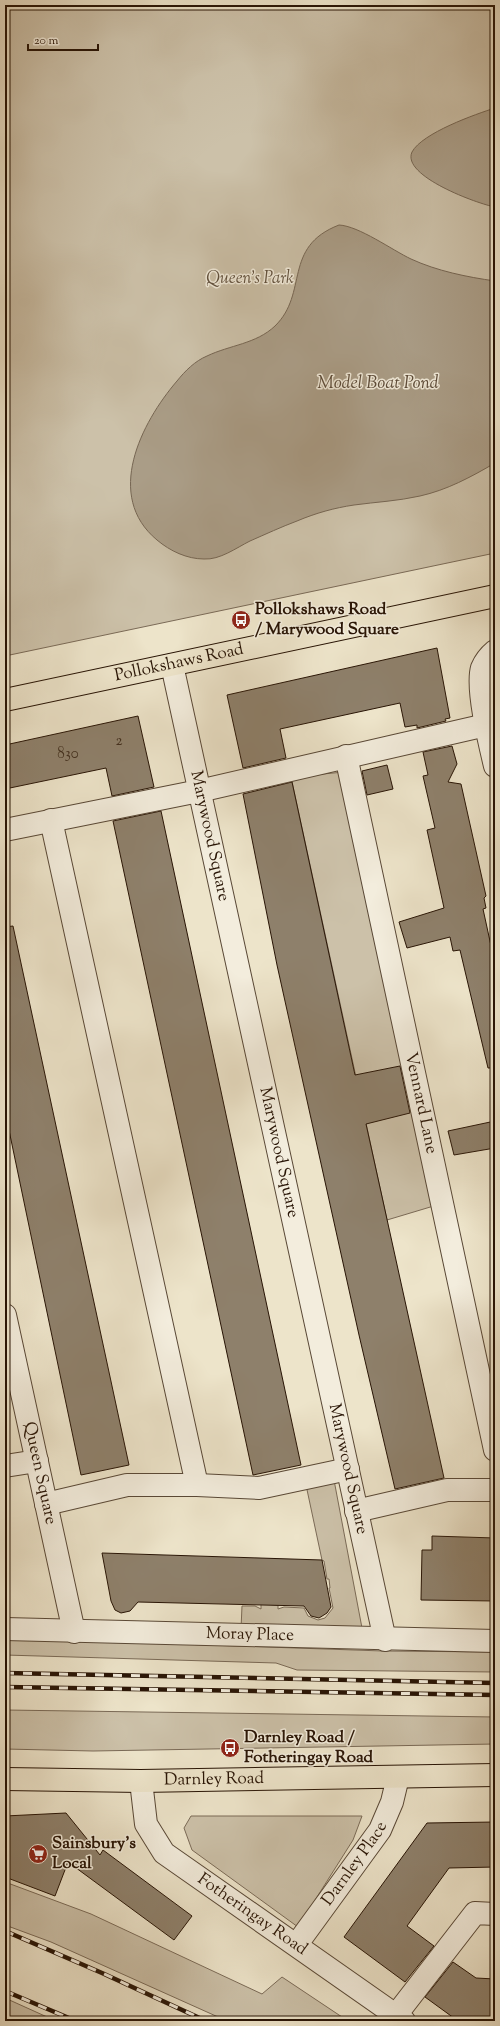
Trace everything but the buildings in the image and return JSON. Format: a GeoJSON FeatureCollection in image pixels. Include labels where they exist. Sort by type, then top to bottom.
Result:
{"type":"FeatureCollection","features":[{"type":"Feature","properties":{"kind":"main road","name":"Pollokshaws Road"},"geometry":{"type":"LineString","coordinates":[[5,700],[495,596]]}},
{"type":"Feature","properties":{"kind":"main road","name":"Darnley Road"},"geometry":{"type":"LineString","coordinates":[[5,1779],[141,1781],[495,1775]]}},
{"type":"Feature","properties":{"kind":"street"},"geometry":{"type":"LineString","coordinates":[[495,651],[488,658],[481,675],[486,725],[495,766]]}},
{"type":"Feature","properties":{"kind":"street","name":"Marywood Square"},"geometry":{"type":"LineString","coordinates":[[172,665],[198,791],[385,1640]]}},
{"type":"Feature","properties":{"kind":"street"},"geometry":{"type":"LineString","coordinates":[[5,830],[198,791],[486,725]]}},
{"type":"Feature","properties":{"kind":"street","name":"Vennard Lane"},"geometry":{"type":"LineString","coordinates":[[346,756],[495,1450]]}},
{"type":"Feature","properties":{"kind":"street"},"geometry":{"type":"LineString","coordinates":[[51,820],[196,1485]]}},
{"type":"Feature","properties":{"kind":"street","name":"Queen Square"},"geometry":{"type":"LineString","coordinates":[[5,1315],[74,1632]]}},
{"type":"Feature","properties":{"kind":"street"},"geometry":{"type":"LineString","coordinates":[[5,1466],[37,1461]]}},
{"type":"Feature","properties":{"kind":"street"},"geometry":{"type":"LineString","coordinates":[[46,1504],[127,1485],[196,1485],[260,1488],[348,1469]]}},
{"type":"Feature","properties":{"kind":"street"},"geometry":{"type":"LineString","coordinates":[[356,1511],[448,1490],[495,1490]]}},
{"type":"Feature","properties":{"kind":"street","name":"Moray Place"},"geometry":{"type":"LineString","coordinates":[[5,1629],[385,1640],[495,1641]]}},
{"type":"Feature","properties":{"kind":"street","name":"Darnley Place"},"geometry":{"type":"LineString","coordinates":[[297,1944],[380,1830],[392,1802],[398,1777]]}},
{"type":"Feature","properties":{"kind":"street","name":"Fotheringay Road"},"geometry":{"type":"LineString","coordinates":[[141,1781],[146,1824],[164,1853],[297,1944],[400,2018]]}},
{"type":"Feature","properties":{"kind":"street"},"geometry":{"type":"LineString","coordinates":[[400,2018],[475,1914],[495,1914]]}},
{"type":"Feature","properties":{"kind":"green space","name":"Queen's Park"},"geometry":{"type":"Polygon","coordinates":[[[5,5],[495,5],[495,553],[5,656],[5,5]]]}},
{"type":"Feature","properties":{"kind":"green space"},"geometry":{"type":"Polygon","coordinates":[[[344,772],[437,1205],[387,1220],[291,777],[344,772]]]}},
{"type":"Feature","properties":{"kind":"green space"},"geometry":{"type":"Polygon","coordinates":[[[334,1480],[362,1628],[241,1629],[242,1606],[255,1606],[261,1609],[261,1604],[278,1605],[278,1609],[284,1607],[304,1608],[308,1616],[318,1620],[325,1618],[333,1608],[329,1588],[329,1579],[327,1579],[324,1561],[322,1560],[306,1485],[334,1480]]]}},
{"type":"Feature","properties":{"kind":"green space"},"geometry":{"type":"Polygon","coordinates":[[[5,1638],[383,1651],[495,1652],[495,1672],[297,1670],[276,1663],[5,1655],[5,1638]]]}},
{"type":"Feature","properties":{"kind":"green space"},"geometry":{"type":"Polygon","coordinates":[[[5,1710],[495,1717],[495,1744],[93,1751],[5,1749],[5,1710]]]}},
{"type":"Feature","properties":{"kind":"green space"},"geometry":{"type":"Polygon","coordinates":[[[191,1816],[362,1816],[353,1840],[298,1927],[192,1850],[184,1828],[191,1816]]]}},
{"type":"Feature","properties":{"kind":"green space"},"geometry":{"type":"Polygon","coordinates":[[[5,1882],[91,1914],[262,1994],[282,1977],[348,2021],[227,2021],[51,1942],[5,1925],[5,1882]]]}},
{"type":"Feature","properties":{"kind":"green space"},"geometry":{"type":"Polygon","coordinates":[[[5,1998],[56,2021],[5,2021],[5,1998]]]}},
{"type":"Feature","properties":{"kind":"water"},"geometry":{"type":"Polygon","coordinates":[[[495,108],[495,207],[458,195],[429,179],[418,170],[412,161],[412,152],[418,145],[438,131],[495,108]]]}},
{"type":"Feature","properties":{"kind":"water","name":"Model Boat Pond"},"geometry":{"type":"Polygon","coordinates":[[[339,225],[356,229],[411,259],[431,267],[495,281],[495,463],[459,482],[420,496],[347,506],[325,511],[268,533],[216,558],[191,558],[167,548],[157,540],[141,522],[133,502],[131,481],[134,460],[141,438],[151,417],[177,381],[194,363],[216,352],[260,337],[275,326],[285,313],[291,299],[298,271],[310,245],[321,234],[339,225]]]}},
{"type":"Feature","properties":{"kind":"railway"},"geometry":{"type":"LineString","coordinates":[[5,1673],[495,1683]]}},
{"type":"Feature","properties":{"kind":"railway"},"geometry":{"type":"LineString","coordinates":[[5,1687],[495,1695]]}},
{"type":"Feature","properties":{"kind":"railway"},"geometry":{"type":"LineString","coordinates":[[5,1931],[102,1973],[206,2021]]}},
{"type":"Feature","properties":{"kind":"railway"},"geometry":{"type":"LineString","coordinates":[[5,1991],[76,2021]]}},
{"type":"Feature","properties":{"kind":"place","name":"Pollokshaws Road / Marywood Square"},"geometry":{"type":"Point","coordinates":[241,620]}},
{"type":"Feature","properties":{"kind":"place","name":"Darnley Road / Fotheringay Road"},"geometry":{"type":"Point","coordinates":[230,1748]}},
{"type":"Feature","properties":{"kind":"place","name":"Sainsbury's Local"},"geometry":{"type":"Point","coordinates":[38,1854]}}]}
